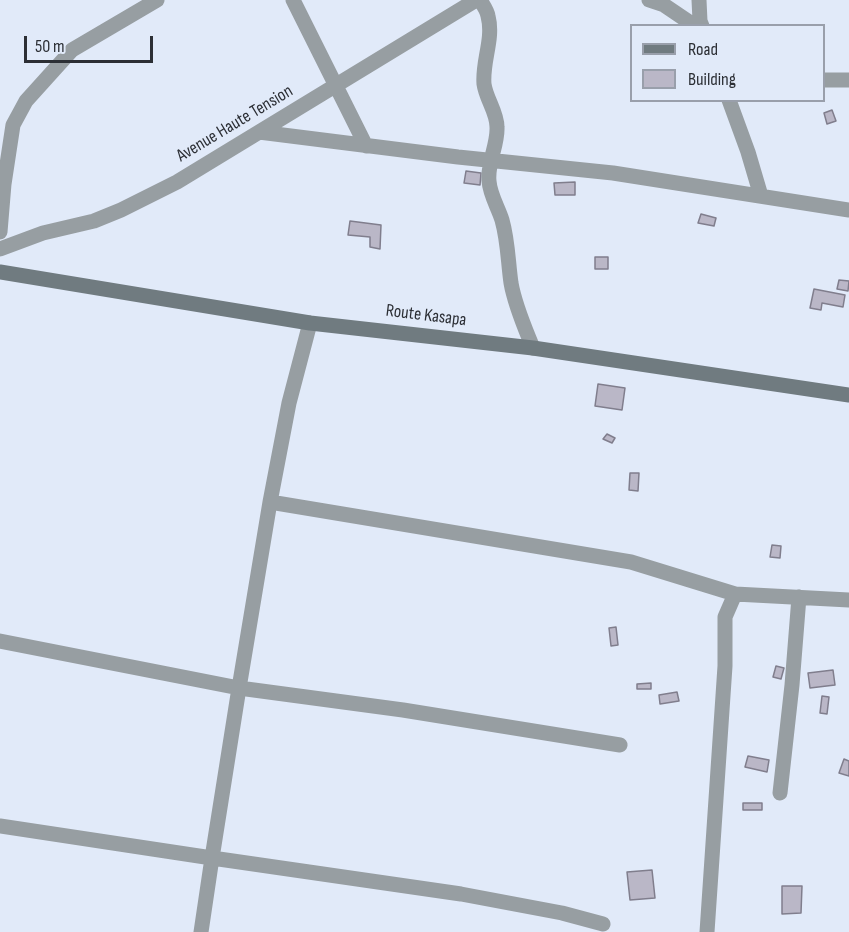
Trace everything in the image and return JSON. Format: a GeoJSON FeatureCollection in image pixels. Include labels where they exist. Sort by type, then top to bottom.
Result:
{"type":"FeatureCollection","features":[{"type":"Feature","properties":{"kind":"main road","name":"Route Kasapa"},"geometry":{"type":"LineString","coordinates":[[0,272],[310,323],[533,348],[849,395]]}},
{"type":"Feature","properties":{"kind":"street"},"geometry":{"type":"LineString","coordinates":[[0,232],[12,125],[26,101],[72,50],[157,0]]}},
{"type":"Feature","properties":{"kind":"street"},"geometry":{"type":"LineString","coordinates":[[292,0],[366,146]]}},
{"type":"Feature","properties":{"kind":"street"},"geometry":{"type":"LineString","coordinates":[[478,0],[488,14],[490,31],[484,83],[498,129],[491,160],[490,191],[502,218],[511,285],[533,348]]}},
{"type":"Feature","properties":{"kind":"street","name":"Avenue Haute Tension"},"geometry":{"type":"LineString","coordinates":[[0,249],[43,233],[94,221],[177,182],[478,0]]}},
{"type":"Feature","properties":{"kind":"street"},"geometry":{"type":"LineString","coordinates":[[649,0],[663,5],[692,24]]}},
{"type":"Feature","properties":{"kind":"street"},"geometry":{"type":"LineString","coordinates":[[699,0],[701,24]]}},
{"type":"Feature","properties":{"kind":"street"},"geometry":{"type":"LineString","coordinates":[[825,80],[849,80]]}},
{"type":"Feature","properties":{"kind":"street"},"geometry":{"type":"LineString","coordinates":[[730,102],[761,196]]}},
{"type":"Feature","properties":{"kind":"street"},"geometry":{"type":"LineString","coordinates":[[259,132],[613,173],[849,210]]}},
{"type":"Feature","properties":{"kind":"street"},"geometry":{"type":"LineString","coordinates":[[201,932],[270,502],[289,403],[310,323]]}},
{"type":"Feature","properties":{"kind":"street"},"geometry":{"type":"LineString","coordinates":[[270,502],[631,562],[735,594],[849,600]]}},
{"type":"Feature","properties":{"kind":"street"},"geometry":{"type":"LineString","coordinates":[[707,932],[725,666],[725,617],[735,594]]}},
{"type":"Feature","properties":{"kind":"street"},"geometry":{"type":"LineString","coordinates":[[780,793],[799,597]]}},
{"type":"Feature","properties":{"kind":"street"},"geometry":{"type":"LineString","coordinates":[[0,641],[239,688],[403,710],[620,745]]}},
{"type":"Feature","properties":{"kind":"street"},"geometry":{"type":"LineString","coordinates":[[0,826],[461,894],[562,913],[603,924]]}},
{"type":"Feature","properties":{"kind":"building"},"geometry":{"type":"Polygon","coordinates":[[[832,110],[836,121],[827,124],[824,113],[832,110]]]}},
{"type":"Feature","properties":{"kind":"building"},"geometry":{"type":"Polygon","coordinates":[[[466,171],[481,173],[480,185],[464,183],[466,171]]]}},
{"type":"Feature","properties":{"kind":"building"},"geometry":{"type":"Polygon","coordinates":[[[575,182],[575,195],[555,195],[554,183],[575,182]]]}},
{"type":"Feature","properties":{"kind":"building"},"geometry":{"type":"Polygon","coordinates":[[[701,214],[716,218],[714,226],[698,223],[701,214]]]}},
{"type":"Feature","properties":{"kind":"building"},"geometry":{"type":"Polygon","coordinates":[[[350,221],[381,225],[380,249],[370,247],[370,237],[348,235],[350,221]]]}},
{"type":"Feature","properties":{"kind":"building"},"geometry":{"type":"Polygon","coordinates":[[[595,257],[608,257],[608,269],[595,269],[595,257]]]}},
{"type":"Feature","properties":{"kind":"building"},"geometry":{"type":"Polygon","coordinates":[[[839,280],[849,281],[848,291],[837,289],[839,280]]]}},
{"type":"Feature","properties":{"kind":"building"},"geometry":{"type":"Polygon","coordinates":[[[814,289],[845,295],[843,307],[822,303],[821,310],[810,308],[814,289]]]}},
{"type":"Feature","properties":{"kind":"building"},"geometry":{"type":"Polygon","coordinates":[[[598,384],[625,388],[622,410],[595,406],[598,384]]]}},
{"type":"Feature","properties":{"kind":"building"},"geometry":{"type":"Polygon","coordinates":[[[607,434],[615,438],[612,443],[603,439],[607,434]]]}},
{"type":"Feature","properties":{"kind":"building"},"geometry":{"type":"Polygon","coordinates":[[[630,473],[639,473],[638,491],[629,490],[630,473]]]}},
{"type":"Feature","properties":{"kind":"building"},"geometry":{"type":"Polygon","coordinates":[[[772,545],[781,546],[780,558],[770,557],[772,545]]]}},
{"type":"Feature","properties":{"kind":"building"},"geometry":{"type":"Polygon","coordinates":[[[616,627],[618,645],[611,646],[609,628],[616,627]]]}},
{"type":"Feature","properties":{"kind":"building"},"geometry":{"type":"Polygon","coordinates":[[[776,666],[784,668],[781,679],[773,677],[776,666]]]}},
{"type":"Feature","properties":{"kind":"building"},"geometry":{"type":"Polygon","coordinates":[[[833,670],[835,685],[810,688],[808,673],[833,670]]]}},
{"type":"Feature","properties":{"kind":"building"},"geometry":{"type":"Polygon","coordinates":[[[651,683],[651,689],[637,689],[637,684],[651,683]]]}},
{"type":"Feature","properties":{"kind":"building"},"geometry":{"type":"Polygon","coordinates":[[[677,692],[679,701],[660,704],[659,695],[677,692]]]}},
{"type":"Feature","properties":{"kind":"building"},"geometry":{"type":"Polygon","coordinates":[[[822,696],[829,697],[827,714],[820,713],[822,696]]]}},
{"type":"Feature","properties":{"kind":"building"},"geometry":{"type":"Polygon","coordinates":[[[748,756],[769,760],[767,772],[745,767],[748,756]]]}},
{"type":"Feature","properties":{"kind":"building"},"geometry":{"type":"Polygon","coordinates":[[[844,759],[849,761],[849,776],[839,773],[844,759]]]}},
{"type":"Feature","properties":{"kind":"building"},"geometry":{"type":"Polygon","coordinates":[[[743,803],[762,803],[762,810],[743,810],[743,803]]]}},
{"type":"Feature","properties":{"kind":"building"},"geometry":{"type":"Polygon","coordinates":[[[652,870],[655,898],[630,900],[627,872],[652,870]]]}},
{"type":"Feature","properties":{"kind":"building"},"geometry":{"type":"Polygon","coordinates":[[[782,886],[802,886],[801,913],[782,914],[782,886]]]}}]}
